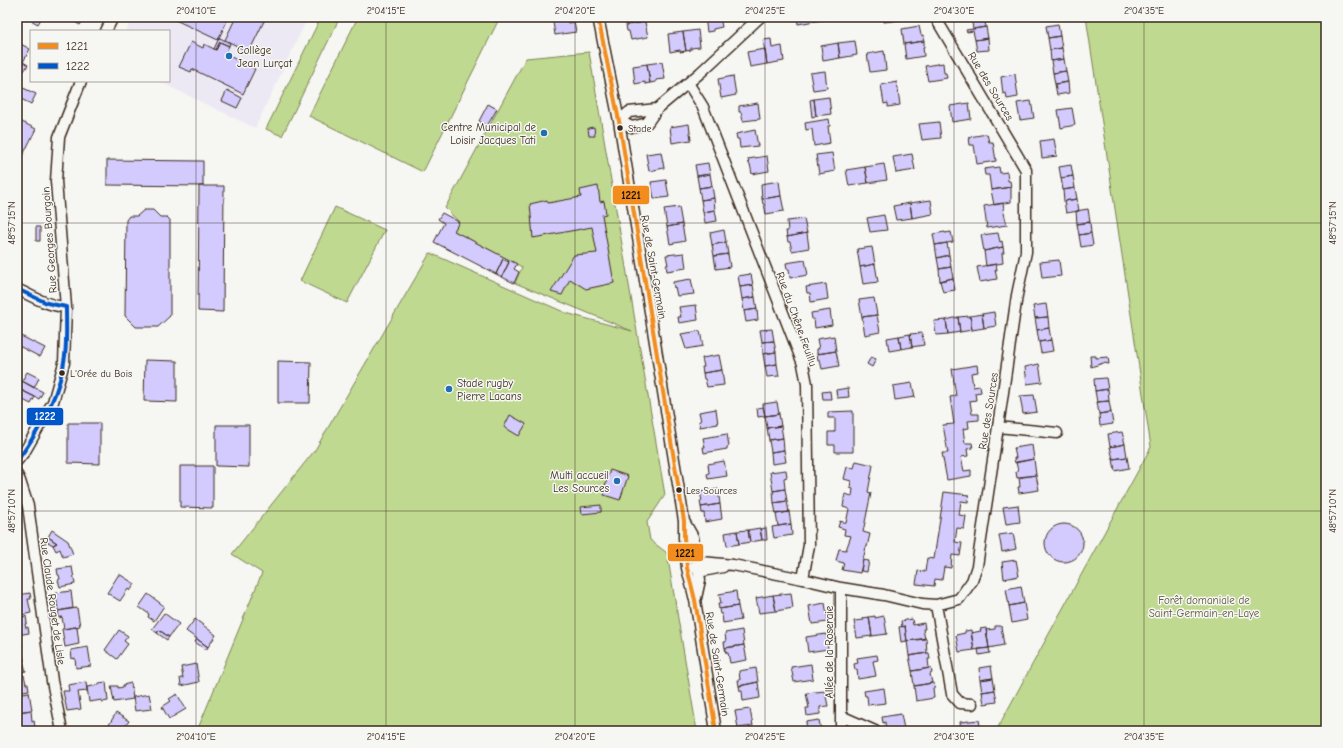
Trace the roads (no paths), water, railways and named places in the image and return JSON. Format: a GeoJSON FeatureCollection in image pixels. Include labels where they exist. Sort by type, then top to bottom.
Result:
{"type":"FeatureCollection","features":[{"type":"Feature","properties":{"kind":"street"},"geometry":{"type":"LineString","coordinates":[[106,30],[113,17]]}},
{"type":"Feature","properties":{"kind":"street","name":"Rue de Saint-Germain"},"geometry":{"type":"LineString","coordinates":[[598,17],[619,121],[684,521],[684,538],[692,568],[700,580],[695,600],[716,731]]}},
{"type":"Feature","properties":{"kind":"street"},"geometry":{"type":"LineString","coordinates":[[657,109],[629,112],[619,121],[632,127],[648,123],[657,109],[688,83],[760,17]]}},
{"type":"Feature","properties":{"kind":"street","name":"Rue des Sources"},"geometry":{"type":"LineString","coordinates":[[692,568],[702,562],[733,565],[922,604],[936,605],[959,598],[972,581],[977,566],[1017,295],[1026,252],[1026,170],[935,17]]}},
{"type":"Feature","properties":{"kind":"street","name":"Rue Georges Bourgoin"},"geometry":{"type":"LineString","coordinates":[[17,461],[25,451],[53,402],[64,363],[66,307],[56,181],[59,137],[82,82]]}},
{"type":"Feature","properties":{"kind":"street","name":"Rue du Chêne Feuillu"},"geometry":{"type":"LineString","coordinates":[[688,83],[703,107],[803,364],[807,384],[809,545],[803,579]]}},
{"type":"Feature","properties":{"kind":"street"},"geometry":{"type":"LineString","coordinates":[[17,289],[45,303],[66,307]]}},
{"type":"Feature","properties":{"kind":"street"},"geometry":{"type":"LineString","coordinates":[[998,428],[1057,433]]}},
{"type":"Feature","properties":{"kind":"street","name":"Rue Claude Rouget de Lisle"},"geometry":{"type":"LineString","coordinates":[[17,475],[28,506],[52,681],[62,731]]}},
{"type":"Feature","properties":{"kind":"street","name":"Allée de la Roseraie"},"geometry":{"type":"LineString","coordinates":[[841,588],[841,731]]}},
{"type":"Feature","properties":{"kind":"street"},"geometry":{"type":"LineString","coordinates":[[936,605],[952,694],[960,703],[972,704]]}},
{"type":"Feature","properties":{"kind":"street"},"geometry":{"type":"LineString","coordinates":[[841,716],[875,731]]}},
{"type":"Feature","properties":{"kind":"place","name":"Collège Jean Lurçat"},"geometry":{"type":"Point","coordinates":[229,56]}},
{"type":"Feature","properties":{"kind":"place","name":"Stade"},"geometry":{"type":"Point","coordinates":[620,128]}},
{"type":"Feature","properties":{"kind":"place","name":"Centre Municipal de Loisir Jacques Tati"},"geometry":{"type":"Point","coordinates":[544,133]}},
{"type":"Feature","properties":{"kind":"place","name":"L'Orée du Bois"},"geometry":{"type":"Point","coordinates":[62,373]}},
{"type":"Feature","properties":{"kind":"place","name":"Stade rugby Pierre Lacans"},"geometry":{"type":"Point","coordinates":[449,389]}},
{"type":"Feature","properties":{"kind":"place","name":"Multi accueil Les Sources"},"geometry":{"type":"Point","coordinates":[617,481]}},
{"type":"Feature","properties":{"kind":"place","name":"Les Sources"},"geometry":{"type":"Point","coordinates":[679,490]}},
{"type":"Feature","properties":{"kind":"park label","name":"Forêt domaniale de Saint-Germain-en-Laye"},"geometry":{"type":"Point","coordinates":[1204,606]}}]}
